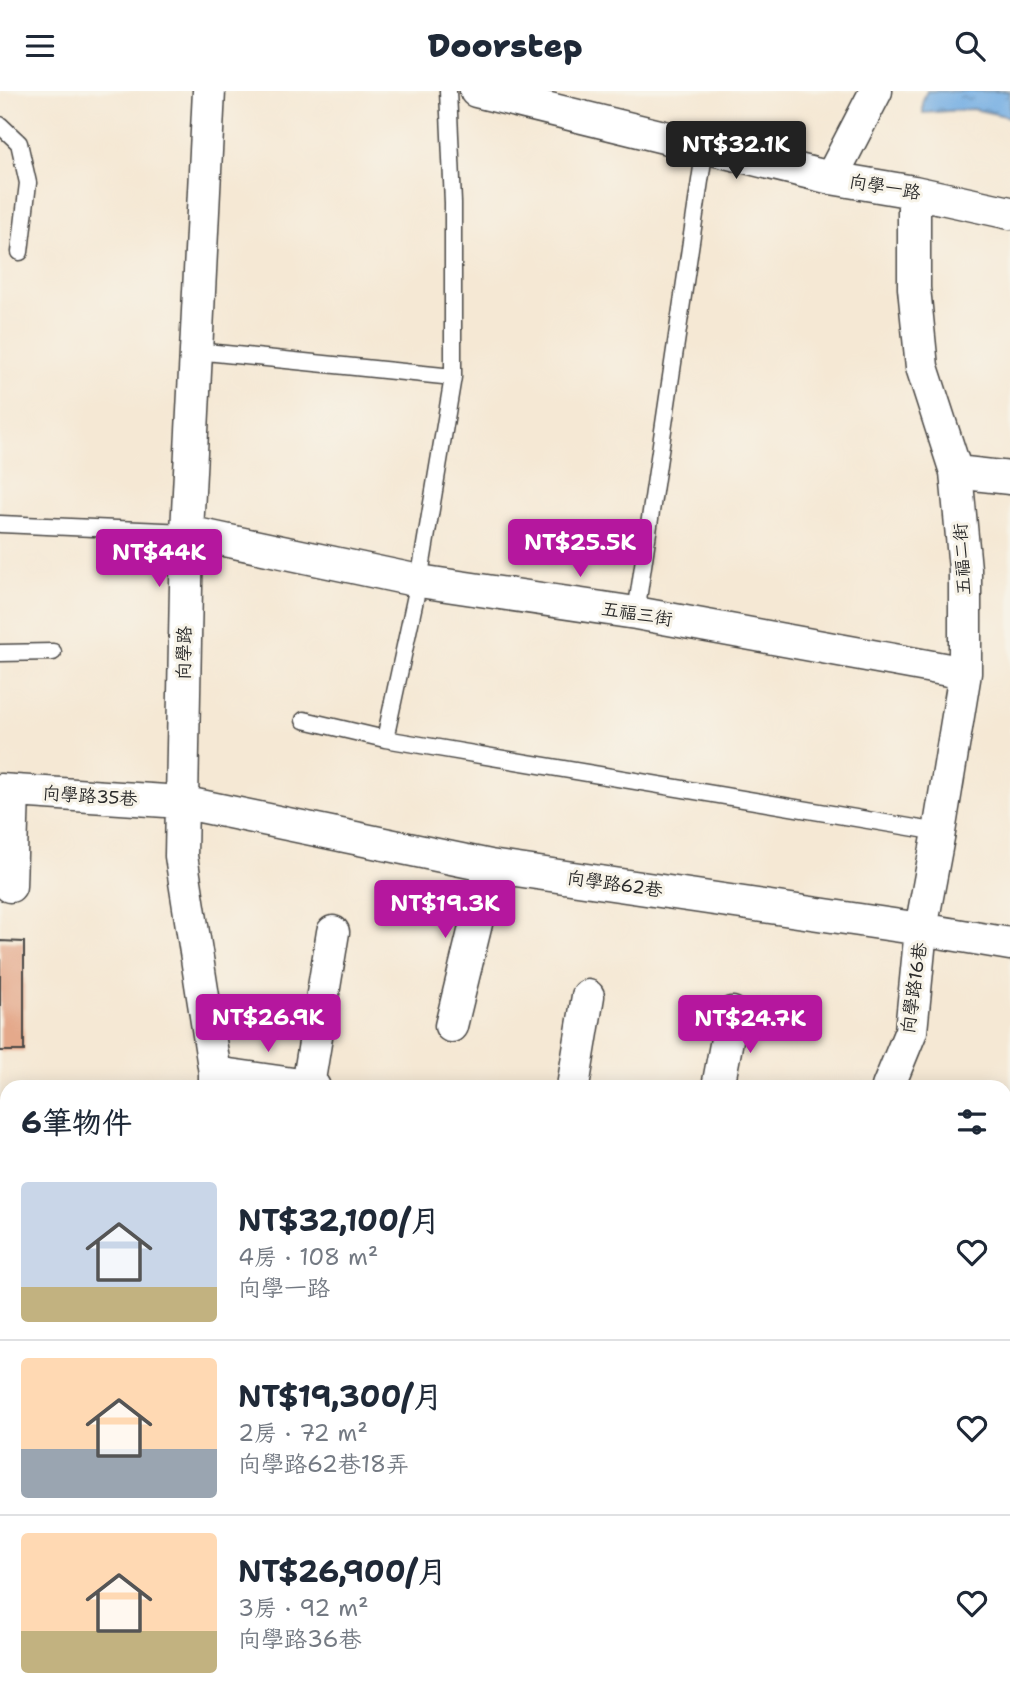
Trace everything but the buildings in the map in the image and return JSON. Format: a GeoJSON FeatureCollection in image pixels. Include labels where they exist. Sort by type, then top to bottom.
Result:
{"type":"FeatureCollection","features":[{"type":"Feature","properties":{"kind":"street","name":"向學路"},"geometry":{"type":"LineString","coordinates":[[209,91],[187,532],[181,856],[215,1080]]}},
{"type":"Feature","properties":{"kind":"street","name":"向學一路"},"geometry":{"type":"LineString","coordinates":[[476,91],[831,178],[914,192],[1010,213]]}},
{"type":"Feature","properties":{"kind":"street"},"geometry":{"type":"LineString","coordinates":[[831,178],[876,91]]}},
{"type":"Feature","properties":{"kind":"street","name":"五福二街"},"geometry":{"type":"LineString","coordinates":[[914,192],[914,288],[922,367],[956,472],[965,569],[965,673],[940,832],[921,929]]}},
{"type":"Feature","properties":{"kind":"street"},"geometry":{"type":"LineString","coordinates":[[956,472],[1010,478]]}},
{"type":"Feature","properties":{"kind":"street","name":"五福三街"},"geometry":{"type":"LineString","coordinates":[[187,532],[419,581],[636,613],[965,673]]}},
{"type":"Feature","properties":{"kind":"street"},"geometry":{"type":"LineString","coordinates":[[7,791],[10,886]]}},
{"type":"Feature","properties":{"kind":"street","name":"向學路35巷"},"geometry":{"type":"LineString","coordinates":[[7,791],[181,802]]}},
{"type":"Feature","properties":{"kind":"street","name":"向學路62巷"},"geometry":{"type":"LineString","coordinates":[[181,802],[490,866],[1010,944]]}},
{"type":"Feature","properties":{"kind":"street"},"geometry":{"type":"LineString","coordinates":[[451,1026],[490,866]]}},
{"type":"Feature","properties":{"kind":"street","name":"向學路16巷"},"geometry":{"type":"LineString","coordinates":[[891,1080],[911,1031],[921,929]]}},
{"type":"Feature","properties":{"kind":"street"},"geometry":{"type":"LineString","coordinates":[[309,1080],[334,932]]}},
{"type":"Feature","properties":{"kind":"street"},"geometry":{"type":"LineString","coordinates":[[574,1080],[588,996]]}},
{"type":"Feature","properties":{"kind":"street"},"geometry":{"type":"LineString","coordinates":[[719,1080],[732,1013]]}},
{"type":"Feature","properties":{"kind":"lane"},"geometry":{"type":"LineString","coordinates":[[385,739],[419,581],[453,377],[453,203],[448,91]]}},
{"type":"Feature","properties":{"kind":"lane"},"geometry":{"type":"LineString","coordinates":[[0,125],[19,143],[28,183],[20,252]]}},
{"type":"Feature","properties":{"kind":"lane"},"geometry":{"type":"LineString","coordinates":[[636,613],[705,146]]}},
{"type":"Feature","properties":{"kind":"lane"},"geometry":{"type":"LineString","coordinates":[[196,351],[453,377]]}},
{"type":"Feature","properties":{"kind":"lane"},"geometry":{"type":"LineString","coordinates":[[0,524],[187,532]]}},
{"type":"Feature","properties":{"kind":"lane"},"geometry":{"type":"LineString","coordinates":[[0,653],[53,652]]}},
{"type":"Feature","properties":{"kind":"lane"},"geometry":{"type":"LineString","coordinates":[[304,720],[385,739],[940,832]]}},
{"type":"Feature","properties":{"kind":"water"},"geometry":{"type":"Polygon","coordinates":[[[927,91],[1010,91],[1010,117],[973,109],[923,113],[923,100],[927,91]]]}}]}
